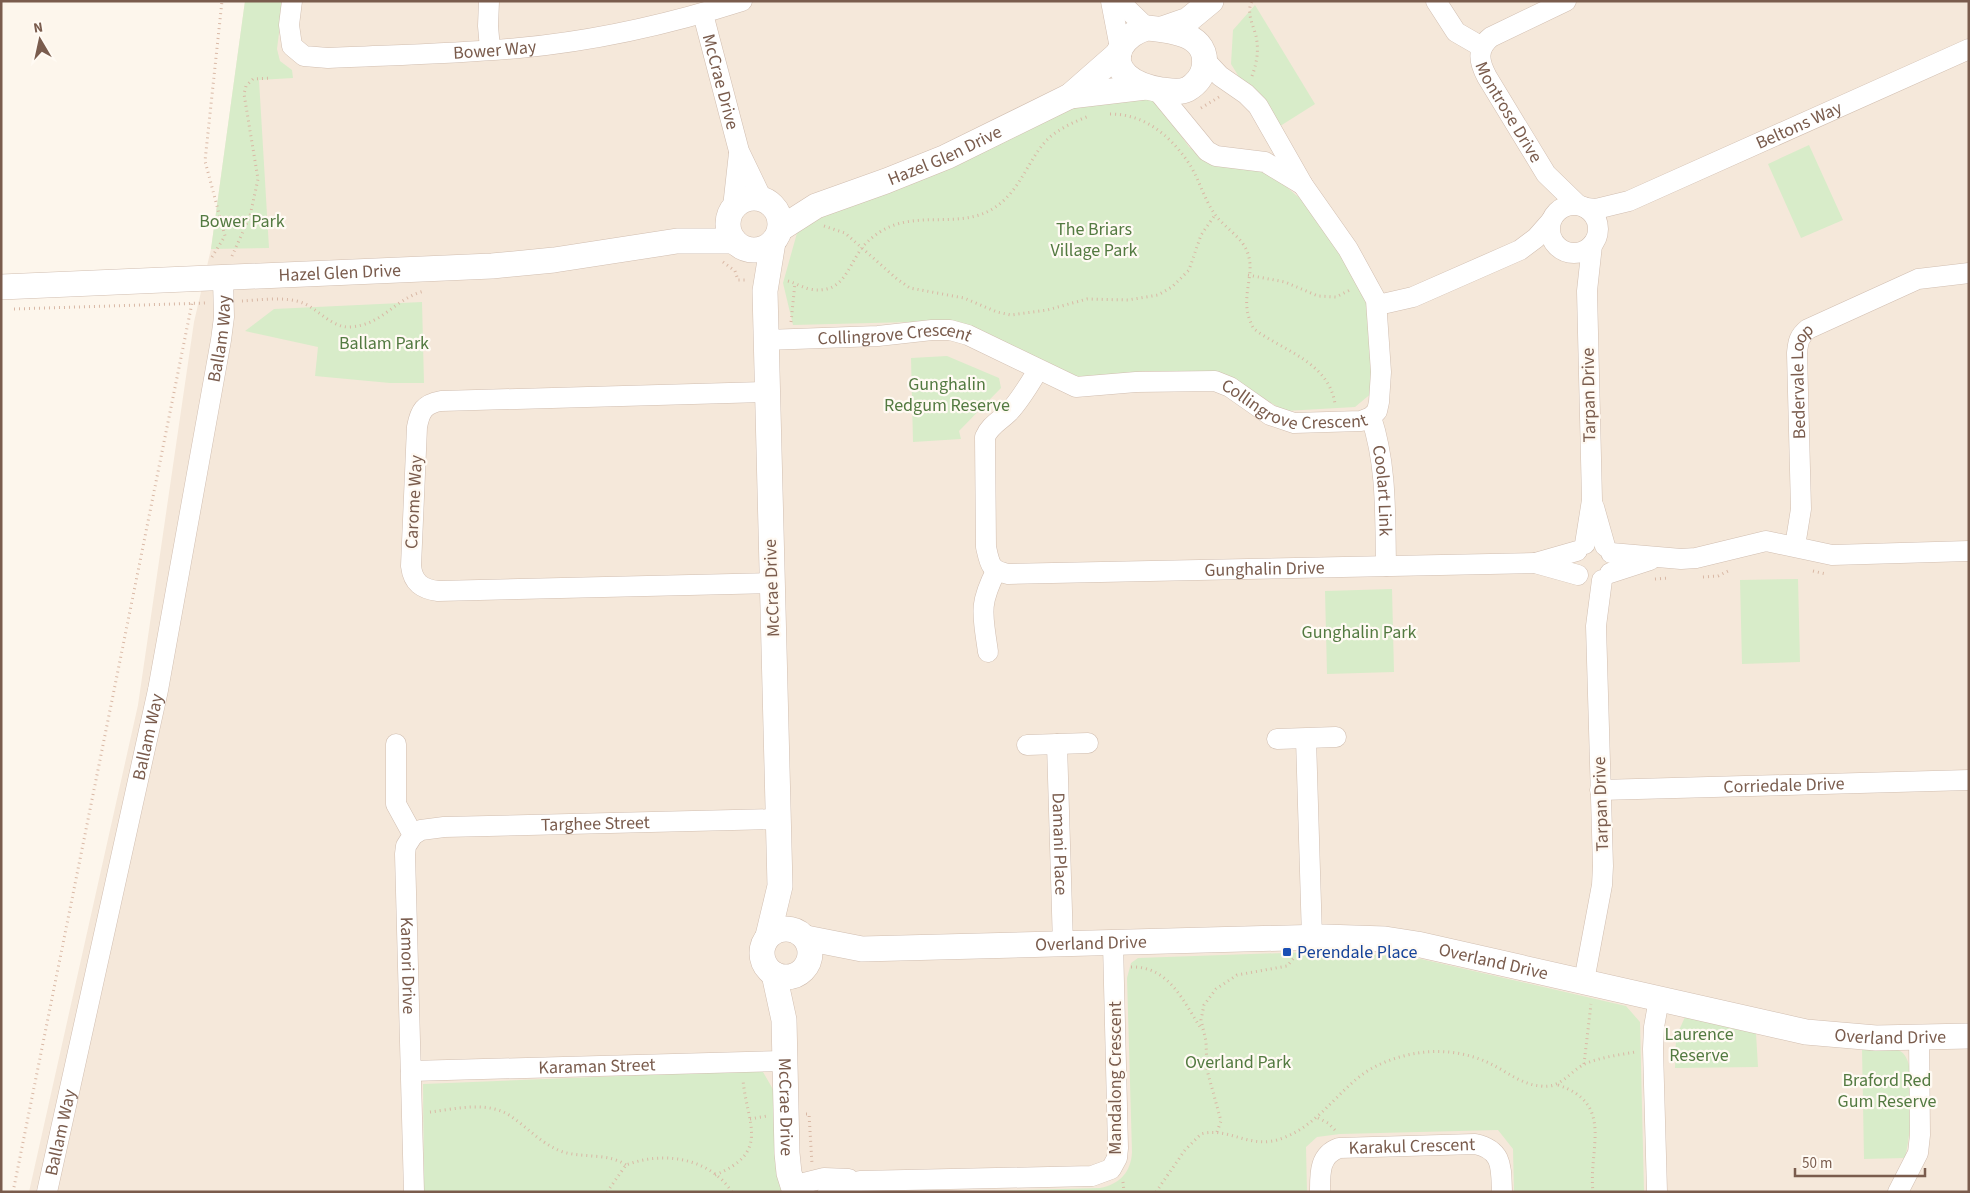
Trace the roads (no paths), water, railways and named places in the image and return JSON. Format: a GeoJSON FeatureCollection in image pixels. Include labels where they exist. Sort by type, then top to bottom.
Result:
{"type":"FeatureCollection","features":[{"type":"Feature","properties":{"kind":"street","name":"Bower Way"},"geometry":{"type":"LineString","coordinates":[[292,1],[289,36],[292,46],[304,56],[328,58],[526,47],[595,37],[703,14],[742,1]]}},
{"type":"Feature","properties":{"kind":"street"},"geometry":{"type":"LineString","coordinates":[[489,1],[488,26],[490,49]]}},
{"type":"Feature","properties":{"kind":"street"},"geometry":{"type":"LineString","coordinates":[[1111,1],[1123,72],[1151,88],[1172,91],[1189,88],[1201,76],[1203,55],[1222,1]]}},
{"type":"Feature","properties":{"kind":"street"},"geometry":{"type":"LineString","coordinates":[[1119,1],[1155,28],[1182,33],[1193,38],[1203,55]]}},
{"type":"Feature","properties":{"kind":"street"},"geometry":{"type":"LineString","coordinates":[[1120,51],[1126,38],[1136,31],[1188,20],[1212,1]]}},
{"type":"Feature","properties":{"kind":"street","name":"Montrose Drive"},"geometry":{"type":"LineString","coordinates":[[1436,1],[1456,32],[1482,46]]}},
{"type":"Feature","properties":{"kind":"street","name":"Montrose Drive"},"geometry":{"type":"LineString","coordinates":[[1566,1],[1504,29],[1491,37],[1482,46],[1480,52],[1482,67],[1546,174],[1582,207]]}},
{"type":"Feature","properties":{"kind":"street","name":"McCrae Drive"},"geometry":{"type":"LineString","coordinates":[[703,14],[739,151],[772,219],[765,291]]}},
{"type":"Feature","properties":{"kind":"street","name":"Beltons Way"},"geometry":{"type":"LineString","coordinates":[[1582,207],[1596,209],[1629,201],[1969,48]]}},
{"type":"Feature","properties":{"kind":"street","name":"Hazel Glen Drive"},"geometry":{"type":"LineString","coordinates":[[1,287],[492,266],[554,260],[677,241],[734,229],[758,250],[772,219],[816,206],[946,157],[1070,96],[1120,51]]}},
{"type":"Feature","properties":{"kind":"street","name":"Collingrove Crescent"},"geometry":{"type":"LineString","coordinates":[[777,340],[878,336],[950,330],[968,335],[1070,386],[1086,388],[1136,382],[1215,381],[1230,387],[1270,415],[1294,423],[1361,421],[1371,417],[1380,402],[1381,387],[1378,305],[1368,282],[1323,211],[1303,185],[1258,106],[1246,94],[1220,76],[1203,55]]}},
{"type":"Feature","properties":{"kind":"street","name":"Hazel Glen Drive"},"geometry":{"type":"LineString","coordinates":[[1070,96],[1151,88]]}},
{"type":"Feature","properties":{"kind":"street","name":"Collingrove Crescent"},"geometry":{"type":"LineString","coordinates":[[1151,88],[1207,151],[1216,156],[1265,162],[1303,185]]}},
{"type":"Feature","properties":{"kind":"street","name":"McCrae Drive"},"geometry":{"type":"LineString","coordinates":[[739,151],[734,229],[765,291],[777,340],[767,392],[780,886],[768,936]]}},
{"type":"Feature","properties":{"kind":"street","name":"Montrose Drive"},"geometry":{"type":"LineString","coordinates":[[1546,174],[1553,217]]}},
{"type":"Feature","properties":{"kind":"street"},"geometry":{"type":"LineString","coordinates":[[734,229],[746,198],[772,219]]}},
{"type":"Feature","properties":{"kind":"street","name":"Beltons Way"},"geometry":{"type":"LineString","coordinates":[[1595,241],[1604,224],[1629,201]]}},
{"type":"Feature","properties":{"kind":"street"},"geometry":{"type":"LineString","coordinates":[[1378,305],[1414,297],[1520,250],[1536,238],[1562,208],[1582,207],[1598,224],[1595,241],[1586,250],[1567,252],[1520,250]]}},
{"type":"Feature","properties":{"kind":"street"},"geometry":{"type":"LineString","coordinates":[[1553,217],[1550,235],[1557,247],[1567,252]]}},
{"type":"Feature","properties":{"kind":"street","name":"Tarpan Drive"},"geometry":{"type":"LineString","coordinates":[[1595,241],[1587,291],[1592,500],[1595,548]]}},
{"type":"Feature","properties":{"kind":"street","name":"Tarpan Drive"},"geometry":{"type":"LineString","coordinates":[[1567,252],[1581,271],[1587,291]]}},
{"type":"Feature","properties":{"kind":"street","name":"Bedervale Loop"},"geometry":{"type":"LineString","coordinates":[[1795,546],[1801,509],[1797,353],[1798,342],[1802,334],[1808,329],[1918,279],[1969,274]]}},
{"type":"Feature","properties":{"kind":"street","name":"Ballam Way"},"geometry":{"type":"LineString","coordinates":[[47,1192],[158,690],[221,340],[224,317],[223,279]]}},
{"type":"Feature","properties":{"kind":"street"},"geometry":{"type":"LineString","coordinates":[[988,652],[982,608],[985,593],[996,571],[990,564],[986,547],[985,437],[989,429],[1025,393],[1038,370]]}},
{"type":"Feature","properties":{"kind":"street","name":"Carome Way"},"geometry":{"type":"LineString","coordinates":[[767,392],[441,401],[426,406],[419,416],[417,427],[411,566],[412,574],[418,584],[427,590],[438,591],[772,583]]}},
{"type":"Feature","properties":{"kind":"street","name":"Coolart Link"},"geometry":{"type":"LineString","coordinates":[[1371,417],[1380,445],[1384,469],[1386,566]]}},
{"type":"Feature","properties":{"kind":"street"},"geometry":{"type":"LineString","coordinates":[[1594,577],[1656,558],[1696,558],[1766,541],[1795,546],[1818,554],[1832,555],[1969,551]]}},
{"type":"Feature","properties":{"kind":"street"},"geometry":{"type":"LineString","coordinates":[[1595,548],[1613,563],[1594,577],[1574,563],[1595,548]]}},
{"type":"Feature","properties":{"kind":"street","name":"Gunghalin Drive"},"geometry":{"type":"LineString","coordinates":[[996,571],[1008,574],[1535,563],[1595,548],[1656,558]]}},
{"type":"Feature","properties":{"kind":"street","name":"Gunghalin Drive"},"geometry":{"type":"LineString","coordinates":[[1535,563],[1594,577]]}},
{"type":"Feature","properties":{"kind":"street","name":"Tarpan Drive"},"geometry":{"type":"LineString","coordinates":[[1589,983],[1602,885],[1594,577]]}},
{"type":"Feature","properties":{"kind":"street"},"geometry":{"type":"LineString","coordinates":[[1277,740],[1336,737]]}},
{"type":"Feature","properties":{"kind":"street"},"geometry":{"type":"LineString","coordinates":[[1304,938],[1306,739]]}},
{"type":"Feature","properties":{"kind":"street"},"geometry":{"type":"LineString","coordinates":[[1027,745],[1088,743]]}},
{"type":"Feature","properties":{"kind":"street"},"geometry":{"type":"LineString","coordinates":[[396,744],[396,804],[413,835]]}},
{"type":"Feature","properties":{"kind":"street","name":"Damani Place"},"geometry":{"type":"LineString","coordinates":[[1057,744],[1063,945]]}},
{"type":"Feature","properties":{"kind":"street","name":"Corriedale Drive"},"geometry":{"type":"LineString","coordinates":[[1600,790],[1969,780]]}},
{"type":"Feature","properties":{"kind":"street","name":"Targhee Street"},"geometry":{"type":"LineString","coordinates":[[413,835],[421,830],[444,827],[778,819]]}},
{"type":"Feature","properties":{"kind":"street","name":"Kamori Drive"},"geometry":{"type":"LineString","coordinates":[[413,835],[406,846],[405,854],[414,1192]]}},
{"type":"Feature","properties":{"kind":"street","name":"McCrae Drive"},"geometry":{"type":"LineString","coordinates":[[780,886],[804,936]]}},
{"type":"Feature","properties":{"kind":"street"},"geometry":{"type":"LineString","coordinates":[[789,928],[804,936],[810,954],[802,971],[787,977],[774,974],[767,968],[761,952],[768,936],[781,929],[789,928]]}},
{"type":"Feature","properties":{"kind":"street","name":"Overland Drive"},"geometry":{"type":"LineString","coordinates":[[804,936],[862,949],[1063,945],[1113,955],[1304,938],[1365,938],[1417,944],[1806,1032],[1871,1038],[1969,1036]]}},
{"type":"Feature","properties":{"kind":"street","name":"Overland Drive"},"geometry":{"type":"LineString","coordinates":[[802,971],[862,949]]}},
{"type":"Feature","properties":{"kind":"street","name":"Mandalong Crescent"},"geometry":{"type":"LineString","coordinates":[[794,1189],[839,1177],[860,1181],[1092,1176],[1111,1170],[1117,1158],[1118,1139],[1113,955]]}},
{"type":"Feature","properties":{"kind":"street","name":"McCrae Drive"},"geometry":{"type":"LineString","coordinates":[[784,1020],[802,971]]}},
{"type":"Feature","properties":{"kind":"street","name":"McCrae Drive"},"geometry":{"type":"LineString","coordinates":[[774,974],[784,1020],[787,1153],[794,1189]]}},
{"type":"Feature","properties":{"kind":"street"},"geometry":{"type":"LineString","coordinates":[[1657,1192],[1652,1049],[1659,999]]}},
{"type":"Feature","properties":{"kind":"street"},"geometry":{"type":"LineString","coordinates":[[1898,1192],[1918,1153],[1920,1135],[1918,1037]]}},
{"type":"Feature","properties":{"kind":"street","name":"Karaman Street"},"geometry":{"type":"LineString","coordinates":[[411,1071],[784,1061]]}},
{"type":"Feature","properties":{"kind":"street","name":"Karakul Crescent"},"geometry":{"type":"LineString","coordinates":[[1320,1192],[1322,1162],[1328,1154],[1339,1148],[1475,1144],[1487,1146],[1498,1158],[1501,1168],[1502,1192]]}},
{"type":"Feature","properties":{"kind":"street","name":"Mandalong Crescent"},"geometry":{"type":"LineString","coordinates":[[828,1192],[860,1181]]}},
{"type":"Feature","properties":{"kind":"place","name":"Perendale Place"},"geometry":{"type":"Point","coordinates":[1287,952]}},
{"type":"Feature","properties":{"kind":"park label","name":"Bower Park"},"geometry":{"type":"Point","coordinates":[242,221]}},
{"type":"Feature","properties":{"kind":"park label","name":"The Briars Village Park"},"geometry":{"type":"Point","coordinates":[1094,239]}},
{"type":"Feature","properties":{"kind":"park label","name":"Ballam Park"},"geometry":{"type":"Point","coordinates":[384,343]}},
{"type":"Feature","properties":{"kind":"park label","name":"Gunghalin Redgum Reserve"},"geometry":{"type":"Point","coordinates":[947,394]}},
{"type":"Feature","properties":{"kind":"park label","name":"Gunghalin Park"},"geometry":{"type":"Point","coordinates":[1359,632]}},
{"type":"Feature","properties":{"kind":"park label","name":"Laurence Reserve"},"geometry":{"type":"Point","coordinates":[1699,1044]}},
{"type":"Feature","properties":{"kind":"park label","name":"Overland Park"},"geometry":{"type":"Point","coordinates":[1238,1062]}},
{"type":"Feature","properties":{"kind":"park label","name":"Braford Red Gum Reserve"},"geometry":{"type":"Point","coordinates":[1887,1090]}}]}
